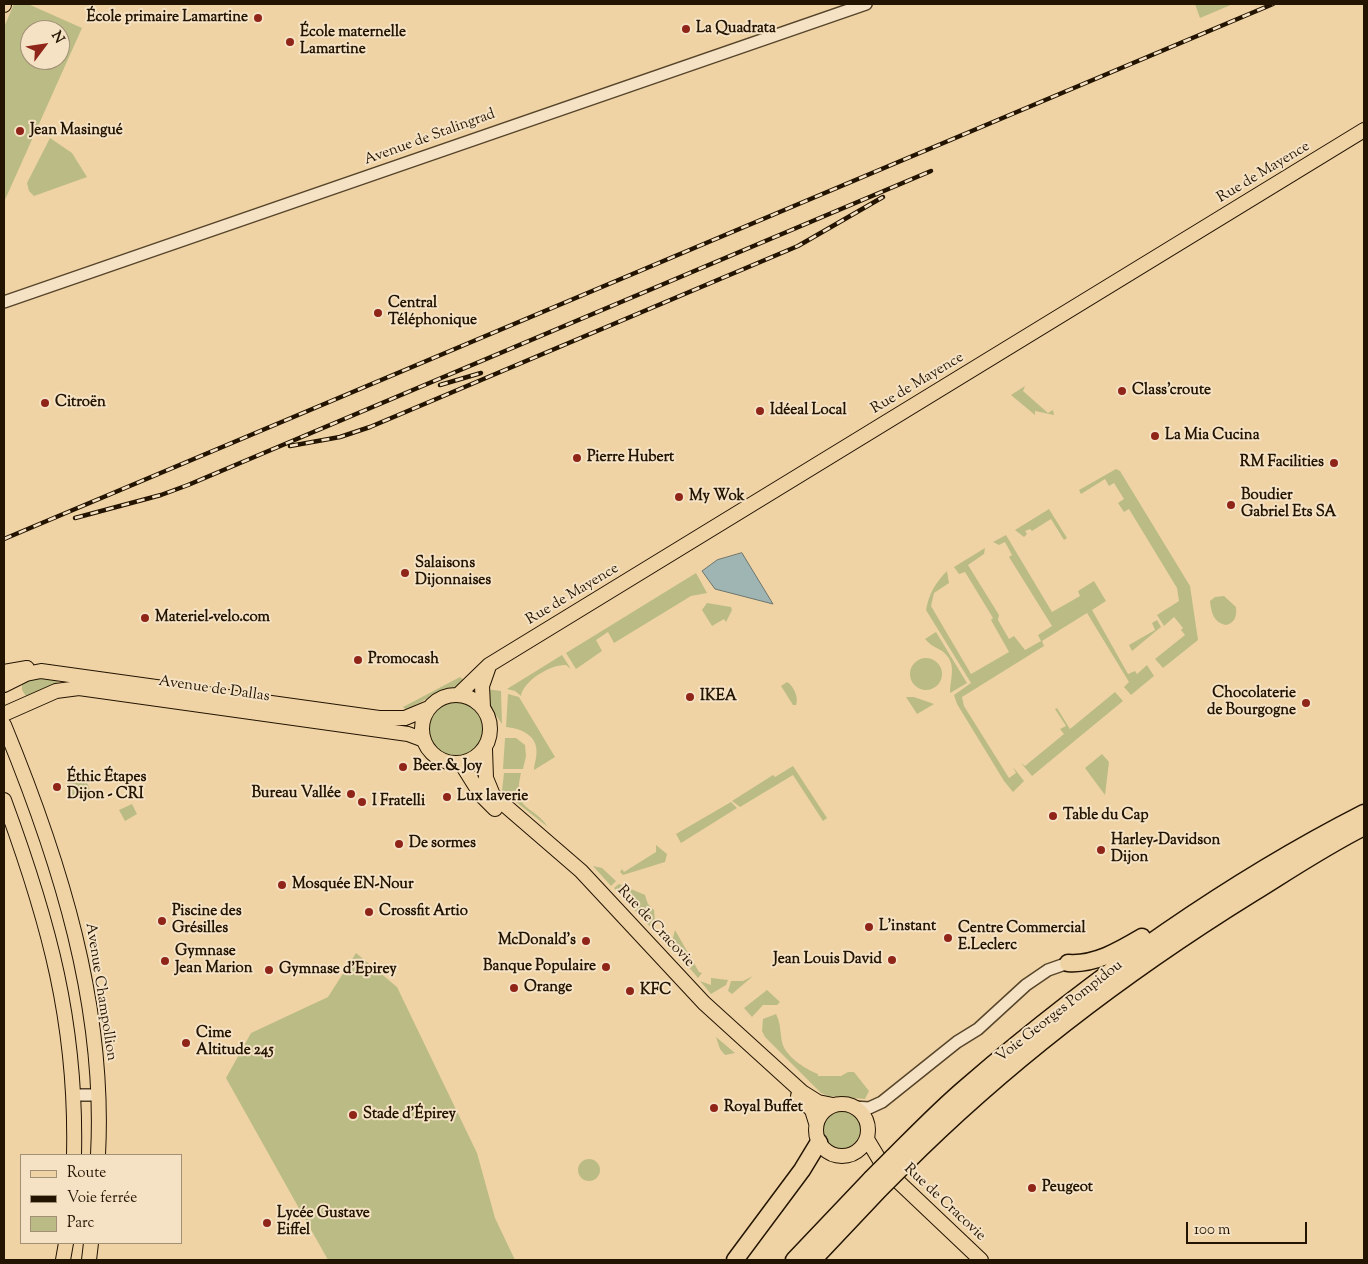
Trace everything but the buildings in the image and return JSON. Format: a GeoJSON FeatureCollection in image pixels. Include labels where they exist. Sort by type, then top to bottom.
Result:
{"type":"FeatureCollection","features":[{"type":"Feature","properties":{"kind":"highway","name":"Voie Georges Pompidou"},"geometry":{"type":"LineString","coordinates":[[794,1260],[876,1183],[964,1088],[1039,1026],[1116,966],[1247,880],[1364,813]]}},
{"type":"Feature","properties":{"kind":"highway","name":"Voie Georges Pompidou"},"geometry":{"type":"LineString","coordinates":[[893,1165],[945,1124],[991,1084],[1124,979],[1224,911],[1364,827]]}},
{"type":"Feature","properties":{"kind":"highway"},"geometry":{"type":"LineString","coordinates":[[1068,963],[1082,964],[1118,950],[1247,880]]}},
{"type":"Feature","properties":{"kind":"highway"},"geometry":{"type":"LineString","coordinates":[[735,1260],[802,1170],[819,1142]]}},
{"type":"Feature","properties":{"kind":"highway","name":"Voie Georges Pompidou"},"geometry":{"type":"LineString","coordinates":[[813,1260],[876,1183]]}},
{"type":"Feature","properties":{"kind":"main road","name":"Rue de Mayence"},"geometry":{"type":"LineString","coordinates":[[458,695],[489,665],[1364,130]]}},
{"type":"Feature","properties":{"kind":"main road"},"geometry":{"type":"LineString","coordinates":[[483,707],[474,701],[458,695],[447,696],[429,708],[424,718],[424,740],[438,758],[461,764],[485,749],[490,733],[490,721],[483,707],[482,686],[489,665]]}},
{"type":"Feature","properties":{"kind":"main road","name":"Avenue de Dallas"},"geometry":{"type":"LineString","coordinates":[[4,672],[34,666],[59,672],[379,718],[405,718],[429,708]]}},
{"type":"Feature","properties":{"kind":"main road","name":"Avenue de Dallas"},"geometry":{"type":"LineString","coordinates":[[4,685],[33,672],[59,672]]}},
{"type":"Feature","properties":{"kind":"main road","name":"Avenue de Dallas"},"geometry":{"type":"LineString","coordinates":[[4,714],[56,691],[79,688],[408,734],[424,740]]}},
{"type":"Feature","properties":{"kind":"main road","name":"Avenue Champollion"},"geometry":{"type":"LineString","coordinates":[[4,725],[49,846],[73,925],[89,1010],[98,1095],[98,1154]]}},
{"type":"Feature","properties":{"kind":"main road","name":"Rue de Cracovie"},"geometry":{"type":"LineString","coordinates":[[485,749],[486,778],[493,795],[581,871],[704,1003],[802,1092],[818,1102],[833,1105]]}},
{"type":"Feature","properties":{"kind":"main road","name":"Rue de Cracovie"},"geometry":{"type":"LineString","coordinates":[[461,764],[481,795],[500,813],[569,866],[694,1004],[812,1110],[816,1123]]}},
{"type":"Feature","properties":{"kind":"main road"},"geometry":{"type":"LineString","coordinates":[[4,800],[39,900],[56,964],[65,1009],[74,1095],[74,1154]]}},
{"type":"Feature","properties":{"kind":"main road"},"geometry":{"type":"LineString","coordinates":[[840,1104],[854,1107],[865,1118],[868,1132],[867,1139],[861,1148],[851,1156],[835,1155],[819,1142],[816,1137],[816,1123],[822,1112],[833,1105],[840,1104]]}},
{"type":"Feature","properties":{"kind":"main road","name":"Rue de Cracovie"},"geometry":{"type":"LineString","coordinates":[[867,1139],[981,1260]]}},
{"type":"Feature","properties":{"kind":"main road","name":"Rue de Cracovie"},"geometry":{"type":"LineString","coordinates":[[851,1156],[893,1165]]}},
{"type":"Feature","properties":{"kind":"main road"},"geometry":{"type":"LineString","coordinates":[[63,1260],[66,1244]]}},
{"type":"Feature","properties":{"kind":"main road"},"geometry":{"type":"LineString","coordinates":[[89,1260],[91,1244]]}},
{"type":"Feature","properties":{"kind":"street","name":"Avenue de Stalingrad"},"geometry":{"type":"LineString","coordinates":[[4,302],[866,4]]}},
{"type":"Feature","properties":{"kind":"street"},"geometry":{"type":"LineString","coordinates":[[854,1107],[866,1109],[882,1102],[957,1042],[972,1034],[1035,978],[1068,963]]}},
{"type":"Feature","properties":{"kind":"street"},"geometry":{"type":"LineString","coordinates":[[74,1095],[98,1095]]}},
{"type":"Feature","properties":{"kind":"green space","name":"Jean Masingué"},"geometry":{"type":"Polygon","coordinates":[[[14,4],[28,4],[64,20],[20,20],[20,70],[63,70],[4,202],[4,27],[14,4]]]}},
{"type":"Feature","properties":{"kind":"green space"},"geometry":{"type":"Polygon","coordinates":[[[1195,4],[1233,4],[1200,18],[1195,4]]]}},
{"type":"Feature","properties":{"kind":"green space","name":"Jean Masingué"},"geometry":{"type":"Polygon","coordinates":[[[70,23],[82,28],[70,55],[70,23]]]}},
{"type":"Feature","properties":{"kind":"green space"},"geometry":{"type":"Polygon","coordinates":[[[50,138],[72,153],[87,177],[34,196],[29,191],[27,183],[50,138]]]}},
{"type":"Feature","properties":{"kind":"green space"},"geometry":{"type":"Polygon","coordinates":[[[1025,386],[1023,391],[1048,413],[1053,410],[1054,415],[1035,411],[1035,415],[1011,395],[1025,386]]]}},
{"type":"Feature","properties":{"kind":"green space"},"geometry":{"type":"Polygon","coordinates":[[[1116,469],[1120,471],[1190,586],[1198,640],[1163,668],[1155,659],[1185,635],[1181,630],[1183,628],[1174,617],[1164,626],[1157,615],[1179,601],[1177,588],[1129,509],[1124,512],[1118,503],[1124,499],[1114,483],[1109,486],[1105,479],[1081,494],[1079,490],[1116,469]]]}},
{"type":"Feature","properties":{"kind":"green space"},"geometry":{"type":"Polygon","coordinates":[[[1049,509],[1067,538],[1064,540],[1051,519],[1032,531],[1030,529],[1025,531],[1027,534],[1024,537],[1015,530],[1049,509]]]}},
{"type":"Feature","properties":{"kind":"green space"},"geometry":{"type":"Polygon","coordinates":[[[1006,535],[1052,612],[1080,596],[1078,591],[1094,581],[1106,601],[1092,610],[1128,674],[1135,671],[1137,674],[1147,665],[1154,676],[1131,695],[1124,687],[1129,682],[1087,613],[1042,641],[1044,646],[962,697],[964,706],[1009,778],[1016,773],[1013,767],[1024,781],[1013,792],[1004,781],[957,704],[954,695],[971,683],[926,610],[933,589],[947,571],[949,583],[934,593],[931,606],[971,674],[1009,652],[991,620],[993,618],[965,572],[959,574],[954,567],[985,548],[984,554],[968,565],[999,615],[998,620],[1009,639],[1014,636],[1025,650],[1041,641],[1038,635],[1052,626],[1009,557],[1012,555],[1005,542],[999,545],[993,542],[1006,535]]]}},
{"type":"Feature","properties":{"kind":"green space"},"geometry":{"type":"Polygon","coordinates":[[[696,573],[707,593],[691,596],[614,643],[608,632],[596,640],[602,651],[576,669],[566,653],[696,573]]]}},
{"type":"Feature","properties":{"kind":"green space"},"geometry":{"type":"Polygon","coordinates":[[[1224,596],[1236,607],[1236,616],[1233,621],[1226,625],[1219,622],[1214,616],[1210,601],[1215,597],[1224,596]]]}},
{"type":"Feature","properties":{"kind":"green space"},"geometry":{"type":"Polygon","coordinates":[[[707,603],[731,607],[732,610],[726,622],[724,619],[712,626],[702,610],[707,603]]]}},
{"type":"Feature","properties":{"kind":"green space"},"geometry":{"type":"Polygon","coordinates":[[[1157,620],[1161,627],[1132,651],[1129,645],[1155,630],[1152,623],[1157,620]]]}},
{"type":"Feature","properties":{"kind":"green space"},"geometry":{"type":"Polygon","coordinates":[[[936,632],[967,683],[950,693],[952,666],[950,661],[942,651],[925,639],[936,632]]]}},
{"type":"Feature","properties":{"kind":"green space"},"geometry":{"type":"Polygon","coordinates":[[[562,655],[571,669],[566,665],[560,665],[546,670],[532,679],[523,690],[521,696],[515,691],[507,689],[562,655]]]}},
{"type":"Feature","properties":{"kind":"green space"},"geometry":{"type":"Polygon","coordinates":[[[926,658],[932,659],[937,663],[941,668],[941,680],[937,685],[932,689],[926,690],[920,689],[915,685],[911,680],[910,674],[911,668],[915,663],[920,659],[926,658]]]}},
{"type":"Feature","properties":{"kind":"green space"},"geometry":{"type":"Polygon","coordinates":[[[460,677],[465,681],[458,686],[437,693],[406,710],[403,707],[460,677]]]}},
{"type":"Feature","properties":{"kind":"green space"},"geometry":{"type":"Polygon","coordinates":[[[39,678],[57,680],[58,685],[26,696],[22,690],[22,683],[39,678]]]}},
{"type":"Feature","properties":{"kind":"green space"},"geometry":{"type":"Polygon","coordinates":[[[787,682],[795,692],[796,705],[793,705],[781,686],[787,682]]]}},
{"type":"Feature","properties":{"kind":"green space"},"geometry":{"type":"Polygon","coordinates":[[[486,689],[501,691],[502,724],[488,704],[486,689]]]}},
{"type":"Feature","properties":{"kind":"green space"},"geometry":{"type":"Polygon","coordinates":[[[1115,692],[1123,701],[1032,776],[1021,763],[1025,766],[1064,734],[1060,729],[1066,726],[1055,709],[1057,708],[1070,729],[1115,692]]]}},
{"type":"Feature","properties":{"kind":"green space"},"geometry":{"type":"Polygon","coordinates":[[[508,694],[519,697],[555,757],[534,770],[537,751],[533,739],[524,732],[506,727],[508,694]]]}},
{"type":"Feature","properties":{"kind":"green space"},"geometry":{"type":"Polygon","coordinates":[[[906,697],[914,697],[934,704],[917,714],[906,697]]]}},
{"type":"Feature","properties":{"kind":"green space"},"geometry":{"type":"Polygon","coordinates":[[[456,701],[467,703],[476,709],[482,718],[484,729],[482,740],[476,749],[467,755],[456,757],[445,755],[436,749],[430,740],[428,729],[430,718],[436,709],[445,703],[456,701]]]}},
{"type":"Feature","properties":{"kind":"green space"},"geometry":{"type":"Polygon","coordinates":[[[505,738],[516,738],[525,745],[526,756],[523,769],[503,769],[505,738]]]}},
{"type":"Feature","properties":{"kind":"green space"},"geometry":{"type":"Polygon","coordinates":[[[1102,754],[1109,762],[1105,795],[1085,768],[1102,754]]]}},
{"type":"Feature","properties":{"kind":"green space"},"geometry":{"type":"Polygon","coordinates":[[[793,766],[827,818],[823,821],[793,775],[740,807],[732,801],[773,775],[775,777],[793,766]]]}},
{"type":"Feature","properties":{"kind":"green space"},"geometry":{"type":"Polygon","coordinates":[[[504,773],[521,773],[519,795],[521,801],[542,819],[548,827],[502,791],[504,773]]]}},
{"type":"Feature","properties":{"kind":"green space"},"geometry":{"type":"Polygon","coordinates":[[[84,776],[91,792],[74,800],[67,783],[84,776]]]}},
{"type":"Feature","properties":{"kind":"green space"},"geometry":{"type":"Polygon","coordinates":[[[731,802],[737,808],[681,843],[676,834],[731,802]]]}},
{"type":"Feature","properties":{"kind":"green space"},"geometry":{"type":"Polygon","coordinates":[[[132,804],[137,814],[125,821],[119,810],[132,804]]]}},
{"type":"Feature","properties":{"kind":"green space"},"geometry":{"type":"Polygon","coordinates":[[[656,845],[667,854],[665,862],[623,875],[620,872],[622,869],[624,872],[656,852],[656,845]]]}},
{"type":"Feature","properties":{"kind":"green space"},"geometry":{"type":"Polygon","coordinates":[[[593,866],[602,868],[616,881],[611,886],[593,866]]]}},
{"type":"Feature","properties":{"kind":"green space"},"geometry":{"type":"Polygon","coordinates":[[[619,884],[645,895],[648,904],[654,910],[656,933],[614,888],[619,884]]]}},
{"type":"Feature","properties":{"kind":"green space"},"geometry":{"type":"Polygon","coordinates":[[[675,930],[699,972],[702,973],[698,978],[671,946],[675,930]]]}},
{"type":"Feature","properties":{"kind":"green space","name":"Stade d'Épirey"},"geometry":{"type":"Polygon","coordinates":[[[356,953],[397,987],[477,1153],[495,1218],[515,1260],[328,1260],[226,1078],[251,1033],[328,997],[356,953]]]}},
{"type":"Feature","properties":{"kind":"green space"},"geometry":{"type":"Polygon","coordinates":[[[753,976],[732,994],[728,991],[731,981],[743,981],[753,976]]]}},
{"type":"Feature","properties":{"kind":"green space"},"geometry":{"type":"Polygon","coordinates":[[[711,978],[728,980],[726,985],[711,994],[700,981],[711,985],[711,978]]]}},
{"type":"Feature","properties":{"kind":"green space"},"geometry":{"type":"Polygon","coordinates":[[[767,990],[780,1002],[777,1005],[763,1005],[752,1017],[744,1008],[767,990]]]}},
{"type":"Feature","properties":{"kind":"green space"},"geometry":{"type":"Polygon","coordinates":[[[776,1014],[780,1025],[782,1042],[791,1057],[807,1069],[818,1074],[818,1076],[841,1076],[848,1072],[854,1072],[869,1091],[865,1099],[828,1096],[821,1093],[765,1037],[762,1031],[763,1019],[776,1014]]]}},
{"type":"Feature","properties":{"kind":"green space"},"geometry":{"type":"Polygon","coordinates":[[[716,1037],[735,1053],[725,1055],[720,1049],[716,1037]]]}},
{"type":"Feature","properties":{"kind":"green space"},"geometry":{"type":"Polygon","coordinates":[[[847,1110],[854,1113],[860,1119],[863,1130],[862,1138],[854,1147],[847,1150],[839,1150],[832,1147],[824,1138],[823,1126],[826,1119],[835,1111],[847,1110]]]}},
{"type":"Feature","properties":{"kind":"green space"},"geometry":{"type":"Polygon","coordinates":[[[585,1159],[593,1159],[600,1166],[600,1174],[593,1181],[585,1181],[578,1174],[578,1166],[585,1159]]]}},
{"type":"Feature","properties":{"kind":"water"},"geometry":{"type":"Polygon","coordinates":[[[742,553],[773,604],[715,589],[702,571],[717,560],[742,553]]]}},
{"type":"Feature","properties":{"kind":"railway"},"geometry":{"type":"LineString","coordinates":[[4,539],[1273,4]]}},
{"type":"Feature","properties":{"kind":"railway"},"geometry":{"type":"LineString","coordinates":[[75,518],[161,495],[188,485],[931,171]]}},
{"type":"Feature","properties":{"kind":"railway"},"geometry":{"type":"LineString","coordinates":[[290,446],[340,437],[370,427],[798,246],[883,197]]}},
{"type":"Feature","properties":{"kind":"railway"},"geometry":{"type":"LineString","coordinates":[[440,385],[481,373]]}},
{"type":"Feature","properties":{"kind":"place","name":"École primaire Lamartine"},"geometry":{"type":"Point","coordinates":[258,18]}},
{"type":"Feature","properties":{"kind":"place","name":"La Quadrata"},"geometry":{"type":"Point","coordinates":[686,29]}},
{"type":"Feature","properties":{"kind":"place","name":"École maternelle Lamartine"},"geometry":{"type":"Point","coordinates":[290,42]}},
{"type":"Feature","properties":{"kind":"place","name":"Jean Masingué"},"geometry":{"type":"Point","coordinates":[20,131]}},
{"type":"Feature","properties":{"kind":"place","name":"Central Téléphonique"},"geometry":{"type":"Point","coordinates":[378,313]}},
{"type":"Feature","properties":{"kind":"place","name":"Class'croute"},"geometry":{"type":"Point","coordinates":[1122,391]}},
{"type":"Feature","properties":{"kind":"place","name":"Citroën"},"geometry":{"type":"Point","coordinates":[45,403]}},
{"type":"Feature","properties":{"kind":"place","name":"Idéeal Local"},"geometry":{"type":"Point","coordinates":[760,411]}},
{"type":"Feature","properties":{"kind":"place","name":"La Mia Cucina"},"geometry":{"type":"Point","coordinates":[1155,436]}},
{"type":"Feature","properties":{"kind":"place","name":"Pierre Hubert"},"geometry":{"type":"Point","coordinates":[577,458]}},
{"type":"Feature","properties":{"kind":"place","name":"RM Facilities"},"geometry":{"type":"Point","coordinates":[1334,463]}},
{"type":"Feature","properties":{"kind":"place","name":"My Wok"},"geometry":{"type":"Point","coordinates":[679,497]}},
{"type":"Feature","properties":{"kind":"place","name":"Boudier Gabriel Ets SA"},"geometry":{"type":"Point","coordinates":[1231,505]}},
{"type":"Feature","properties":{"kind":"place","name":"Salaisons Dijonnaises"},"geometry":{"type":"Point","coordinates":[405,573]}},
{"type":"Feature","properties":{"kind":"place","name":"Materiel-velo.com"},"geometry":{"type":"Point","coordinates":[145,618]}},
{"type":"Feature","properties":{"kind":"place","name":"Promocash"},"geometry":{"type":"Point","coordinates":[358,660]}},
{"type":"Feature","properties":{"kind":"place","name":"IKEA"},"geometry":{"type":"Point","coordinates":[690,697]}},
{"type":"Feature","properties":{"kind":"place","name":"Chocolaterie de Bourgogne"},"geometry":{"type":"Point","coordinates":[1306,703]}},
{"type":"Feature","properties":{"kind":"place","name":"Beer & Joy"},"geometry":{"type":"Point","coordinates":[403,767]}},
{"type":"Feature","properties":{"kind":"place","name":"Éthic Étapes Dijon - CRI"},"geometry":{"type":"Point","coordinates":[57,787]}},
{"type":"Feature","properties":{"kind":"place","name":"Bureau Vallée"},"geometry":{"type":"Point","coordinates":[351,794]}},
{"type":"Feature","properties":{"kind":"place","name":"Lux laverie"},"geometry":{"type":"Point","coordinates":[447,797]}},
{"type":"Feature","properties":{"kind":"place","name":"I Fratelli"},"geometry":{"type":"Point","coordinates":[362,802]}},
{"type":"Feature","properties":{"kind":"place","name":"Table du Cap"},"geometry":{"type":"Point","coordinates":[1053,816]}},
{"type":"Feature","properties":{"kind":"place","name":"De sormes"},"geometry":{"type":"Point","coordinates":[399,844]}},
{"type":"Feature","properties":{"kind":"place","name":"Harley-Davidson Dijon"},"geometry":{"type":"Point","coordinates":[1101,850]}},
{"type":"Feature","properties":{"kind":"place","name":"Mosquée EN-Nour"},"geometry":{"type":"Point","coordinates":[282,885]}},
{"type":"Feature","properties":{"kind":"place","name":"Crossfit Artio"},"geometry":{"type":"Point","coordinates":[369,912]}},
{"type":"Feature","properties":{"kind":"place","name":"Piscine des Grésilles"},"geometry":{"type":"Point","coordinates":[162,921]}},
{"type":"Feature","properties":{"kind":"place","name":"L'instant"},"geometry":{"type":"Point","coordinates":[869,927]}},
{"type":"Feature","properties":{"kind":"place","name":"Centre Commercial E.Leclerc"},"geometry":{"type":"Point","coordinates":[948,938]}},
{"type":"Feature","properties":{"kind":"place","name":"McDonald's"},"geometry":{"type":"Point","coordinates":[586,941]}},
{"type":"Feature","properties":{"kind":"place","name":"Jean Louis David"},"geometry":{"type":"Point","coordinates":[892,960]}},
{"type":"Feature","properties":{"kind":"place","name":"Gymnase Jean Marion"},"geometry":{"type":"Point","coordinates":[165,961]}},
{"type":"Feature","properties":{"kind":"place","name":"Banque Populaire"},"geometry":{"type":"Point","coordinates":[606,967]}},
{"type":"Feature","properties":{"kind":"place","name":"Gymnase d'Epirey"},"geometry":{"type":"Point","coordinates":[269,970]}},
{"type":"Feature","properties":{"kind":"place","name":"Orange"},"geometry":{"type":"Point","coordinates":[514,988]}},
{"type":"Feature","properties":{"kind":"place","name":"KFC"},"geometry":{"type":"Point","coordinates":[630,991]}},
{"type":"Feature","properties":{"kind":"place","name":"Cime Altitude 245"},"geometry":{"type":"Point","coordinates":[186,1043]}},
{"type":"Feature","properties":{"kind":"place","name":"Royal Buffet"},"geometry":{"type":"Point","coordinates":[714,1108]}},
{"type":"Feature","properties":{"kind":"place","name":"Stade d'Épirey"},"geometry":{"type":"Point","coordinates":[353,1115]}},
{"type":"Feature","properties":{"kind":"place","name":"Peugeot"},"geometry":{"type":"Point","coordinates":[1032,1188]}},
{"type":"Feature","properties":{"kind":"place","name":"Lycée Gustave Eiffel"},"geometry":{"type":"Point","coordinates":[267,1223]}}]}
